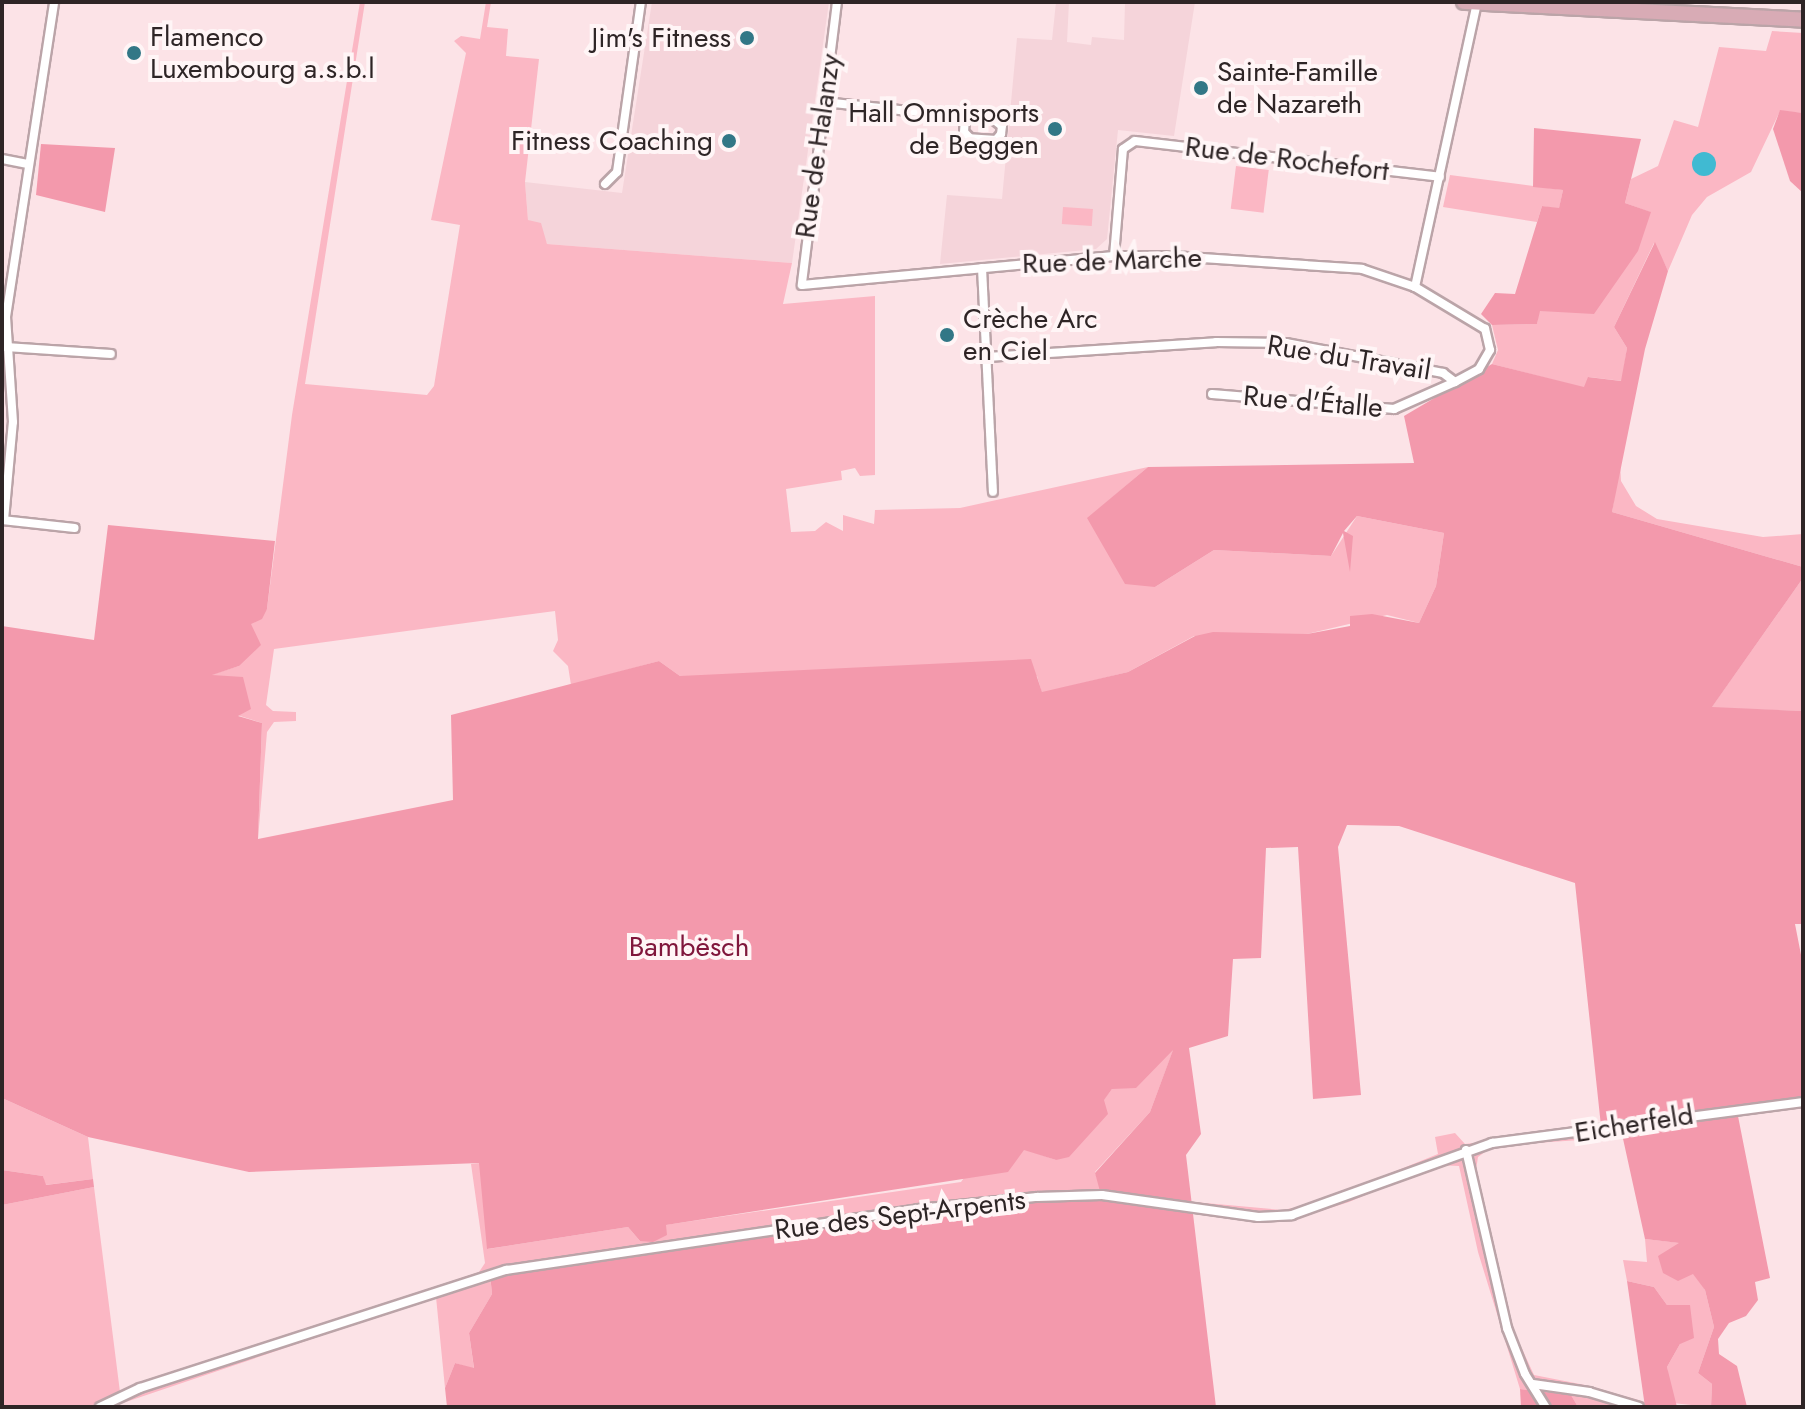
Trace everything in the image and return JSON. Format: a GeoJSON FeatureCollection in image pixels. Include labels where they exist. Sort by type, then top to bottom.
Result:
{"type":"FeatureCollection","features":[{"type":"Feature","properties":{"kind":"main road"},"geometry":{"type":"LineString","coordinates":[[1464,2],[1803,20]]}},
{"type":"Feature","properties":{"kind":"street"},"geometry":{"type":"LineString","coordinates":[[54,2],[28,164],[6,347],[13,422],[3,520],[75,528]]}},
{"type":"Feature","properties":{"kind":"street"},"geometry":{"type":"LineString","coordinates":[[605,184],[617,172],[641,2]]}},
{"type":"Feature","properties":{"kind":"street","name":"Rue de Halanzy"},"geometry":{"type":"LineString","coordinates":[[807,287],[799,281],[837,2]]}},
{"type":"Feature","properties":{"kind":"street"},"geometry":{"type":"LineString","coordinates":[[1415,287],[1477,3]]}},
{"type":"Feature","properties":{"kind":"street"},"geometry":{"type":"LineString","coordinates":[[824,102],[993,119],[1002,126],[1001,134],[996,140],[970,138],[964,132],[965,117]]}},
{"type":"Feature","properties":{"kind":"street","name":"Rue de Rochefort"},"geometry":{"type":"LineString","coordinates":[[1114,256],[1123,149],[1135,141],[1440,177]]}},
{"type":"Feature","properties":{"kind":"street"},"geometry":{"type":"LineString","coordinates":[[2,159],[28,164]]}},
{"type":"Feature","properties":{"kind":"street","name":"Rue de Marche"},"geometry":{"type":"LineString","coordinates":[[807,287],[1114,256],[1306,263],[1383,274],[1415,287]]}},
{"type":"Feature","properties":{"kind":"street"},"geometry":{"type":"LineString","coordinates":[[982,268],[993,492]]}},
{"type":"Feature","properties":{"kind":"street","name":"Rue du Travail"},"geometry":{"type":"LineString","coordinates":[[987,357],[1216,342],[1286,343],[1443,373],[1455,382],[1486,360],[1489,339],[1477,321],[1415,287]]}},
{"type":"Feature","properties":{"kind":"street"},"geometry":{"type":"LineString","coordinates":[[6,347],[111,354]]}},
{"type":"Feature","properties":{"kind":"street","name":"Rue d'Étalle"},"geometry":{"type":"LineString","coordinates":[[1212,394],[1394,409],[1455,382]]}},
{"type":"Feature","properties":{"kind":"street","name":"Eicherfeld"},"geometry":{"type":"LineString","coordinates":[[1466,1150],[1689,1114],[1803,1102]]}},
{"type":"Feature","properties":{"kind":"street"},"geometry":{"type":"LineString","coordinates":[[1466,1150],[1507,1328],[1546,1407]]}},
{"type":"Feature","properties":{"kind":"street","name":"Rue des Sept-Arpents"},"geometry":{"type":"LineString","coordinates":[[100,1407],[140,1388],[506,1270],[918,1209],[1037,1197],[1102,1195],[1258,1217],[1292,1215],[1466,1150]]}},
{"type":"Feature","properties":{"kind":"street"},"geometry":{"type":"LineString","coordinates":[[1533,1384],[1639,1407]]}},
{"type":"Feature","properties":{"kind":"shaded area"},"geometry":{"type":"Polygon","coordinates":[[[360,2],[365,2],[305,384],[427,395],[434,386],[460,225],[431,220],[466,53],[454,41],[461,36],[480,39],[486,2],[491,2],[487,27],[508,29],[506,56],[539,59],[525,182],[528,220],[541,223],[547,244],[792,263],[783,304],[875,296],[875,475],[860,476],[855,468],[841,471],[842,480],[786,489],[791,532],[815,531],[826,522],[843,531],[843,515],[874,524],[875,510],[960,508],[1148,467],[1088,518],[1155,587],[1214,550],[1331,556],[1357,516],[1444,533],[1436,586],[1419,623],[1387,615],[1307,634],[1194,636],[1128,672],[1042,693],[1037,676],[680,676],[659,661],[571,685],[568,666],[553,651],[558,640],[555,611],[274,649],[266,705],[273,711],[296,712],[296,721],[274,722],[267,732],[258,839],[262,723],[237,715],[221,678],[210,675],[239,666],[250,623],[267,609],[292,415],[360,2]]]}},
{"type":"Feature","properties":{"kind":"shaded area"},"geometry":{"type":"Polygon","coordinates":[[[652,2],[829,2],[792,263],[547,244],[541,229],[528,220],[525,182],[622,193],[652,2]]]}},
{"type":"Feature","properties":{"kind":"shaded area"},"geometry":{"type":"Polygon","coordinates":[[[1056,2],[1069,2],[1067,42],[1091,45],[1092,37],[1124,40],[1125,2],[1195,2],[1174,136],[1118,130],[1107,239],[1096,249],[940,264],[947,195],[1002,199],[1017,38],[1052,40],[1056,2]]]}},
{"type":"Feature","properties":{"kind":"shaded area"},"geometry":{"type":"Polygon","coordinates":[[[1772,31],[1803,33],[1803,113],[1780,111],[1751,172],[1707,197],[1692,215],[1668,271],[1654,243],[1614,327],[1627,348],[1622,381],[1589,377],[1585,388],[1492,364],[1498,350],[1492,325],[1537,324],[1539,311],[1581,311],[1650,212],[1625,203],[1631,179],[1658,166],[1674,120],[1698,127],[1719,47],[1766,51],[1772,31]]]}},
{"type":"Feature","properties":{"kind":"shaded area"},"geometry":{"type":"Polygon","coordinates":[[[1236,166],[1269,170],[1264,213],[1231,209],[1236,166]]]}},
{"type":"Feature","properties":{"kind":"shaded area"},"geometry":{"type":"Polygon","coordinates":[[[1450,175],[1563,190],[1559,209],[1542,206],[1537,222],[1443,207],[1450,175]]]}},
{"type":"Feature","properties":{"kind":"shaded area"},"geometry":{"type":"Polygon","coordinates":[[[1063,207],[1093,209],[1092,226],[1062,224],[1063,207]]]}},
{"type":"Feature","properties":{"kind":"shaded area"},"geometry":{"type":"Polygon","coordinates":[[[1620,463],[1621,481],[1636,506],[1657,519],[1763,537],[1803,534],[1803,567],[1612,512],[1620,463]]]}},
{"type":"Feature","properties":{"kind":"shaded area"},"geometry":{"type":"Polygon","coordinates":[[[1803,578],[1803,711],[1711,708],[1803,578]]]}},
{"type":"Feature","properties":{"kind":"shaded area"},"geometry":{"type":"Polygon","coordinates":[[[1174,1048],[1150,1112],[1095,1172],[1102,1195],[490,1275],[492,1294],[469,1333],[474,1369],[455,1363],[445,1388],[436,1297],[111,1407],[2,1407],[2,1205],[94,1187],[120,1392],[479,1272],[485,1263],[471,1164],[480,1163],[488,1249],[628,1227],[640,1241],[665,1225],[961,1182],[966,1175],[1024,1149],[1056,1160],[1112,1089],[1174,1048]]]}},
{"type":"Feature","properties":{"kind":"shaded area"},"geometry":{"type":"Polygon","coordinates":[[[2,1098],[88,1137],[93,1179],[45,1185],[43,1176],[2,1170],[2,1098]]]}},
{"type":"Feature","properties":{"kind":"shaded area"},"geometry":{"type":"Polygon","coordinates":[[[1620,1124],[1621,1131],[1580,1140],[1493,1146],[1478,1157],[1476,1170],[1511,1325],[1534,1375],[1590,1386],[1645,1402],[1645,1407],[1578,1407],[1571,1395],[1520,1389],[1478,1252],[1459,1166],[1436,1165],[1349,1202],[1292,1220],[1266,1222],[1195,1213],[1194,1202],[1282,1210],[1314,1204],[1438,1154],[1435,1137],[1455,1133],[1465,1144],[1620,1124]]]}},
{"type":"Feature","properties":{"kind":"shaded area"},"geometry":{"type":"Polygon","coordinates":[[[1645,1239],[1680,1243],[1705,1290],[1714,1327],[1698,1373],[1712,1384],[1711,1407],[1672,1403],[1667,1367],[1680,1344],[1667,1305],[1654,1287],[1627,1281],[1623,1260],[1647,1262],[1645,1239]]]}},
{"type":"Feature","properties":{"kind":"green space"},"geometry":{"type":"Polygon","coordinates":[[[1780,110],[1803,113],[1803,193],[1790,181],[1773,129],[1780,110]]]}},
{"type":"Feature","properties":{"kind":"green space"},"geometry":{"type":"Polygon","coordinates":[[[1534,128],[1641,139],[1625,203],[1651,212],[1638,251],[1594,314],[1540,311],[1537,324],[1492,325],[1481,314],[1495,293],[1515,294],[1542,206],[1559,208],[1563,190],[1533,187],[1534,128]]]}},
{"type":"Feature","properties":{"kind":"green space"},"geometry":{"type":"Polygon","coordinates":[[[41,144],[115,148],[105,212],[36,195],[41,144]]]}},
{"type":"Feature","properties":{"kind":"green space","name":"Bambësch"},"geometry":{"type":"Polygon","coordinates":[[[1655,242],[1668,271],[1645,349],[1612,512],[1803,567],[1803,578],[1712,707],[1803,711],[1803,924],[1795,924],[1803,965],[1803,1098],[1736,1106],[1770,1278],[1755,1282],[1758,1300],[1746,1316],[1729,1323],[1718,1339],[1719,1354],[1737,1366],[1747,1407],[1711,1407],[1712,1384],[1698,1373],[1714,1327],[1705,1290],[1693,1274],[1678,1281],[1663,1273],[1658,1256],[1679,1243],[1645,1239],[1620,1125],[1601,1126],[1575,883],[1399,826],[1347,825],[1338,847],[1361,1095],[1313,1099],[1298,847],[1266,848],[1261,958],[1233,959],[1228,1036],[1189,1048],[1201,1134],[1186,1155],[1216,1407],[447,1407],[445,1388],[455,1363],[474,1368],[469,1333],[492,1294],[490,1274],[918,1209],[1101,1195],[1095,1173],[1150,1112],[1173,1050],[1136,1088],[1112,1089],[1104,1100],[1108,1114],[1069,1157],[1056,1160],[1024,1150],[1008,1172],[666,1225],[667,1235],[653,1242],[640,1241],[628,1227],[487,1249],[479,1163],[249,1172],[88,1137],[2,1098],[2,626],[94,640],[108,525],[275,541],[267,609],[262,619],[251,624],[261,645],[239,666],[212,675],[243,677],[251,709],[238,716],[262,723],[258,839],[453,800],[451,715],[659,661],[680,676],[1031,659],[1042,692],[1128,672],[1195,636],[1213,632],[1307,634],[1350,626],[1350,616],[1372,614],[1419,623],[1436,586],[1444,533],[1357,516],[1344,531],[1353,536],[1350,572],[1343,533],[1331,556],[1214,550],[1155,587],[1125,584],[1087,518],[1148,467],[1414,463],[1404,416],[1492,364],[1584,387],[1588,377],[1621,381],[1627,348],[1614,327],[1655,242]]]}},
{"type":"Feature","properties":{"kind":"green space"},"geometry":{"type":"Polygon","coordinates":[[[2,1170],[43,1176],[46,1185],[93,1179],[94,1187],[2,1205],[2,1170]]]}},
{"type":"Feature","properties":{"kind":"green space"},"geometry":{"type":"Polygon","coordinates":[[[1627,1281],[1654,1287],[1667,1305],[1690,1305],[1694,1338],[1680,1344],[1667,1367],[1677,1407],[1645,1407],[1627,1281]]]}},
{"type":"Feature","properties":{"kind":"green space"},"geometry":{"type":"Polygon","coordinates":[[[1520,1389],[1571,1395],[1578,1407],[1521,1407],[1520,1389]]]}},
{"type":"Feature","properties":{"kind":"water"},"geometry":{"type":"Polygon","coordinates":[[[1704,152],[1713,155],[1716,164],[1713,173],[1704,176],[1695,173],[1692,164],[1695,155],[1704,152]]]}},
{"type":"Feature","properties":{"kind":"place","name":"Jim's Fitness"},"geometry":{"type":"Point","coordinates":[747,38]}},
{"type":"Feature","properties":{"kind":"place","name":"Flamenco Luxembourg a.s.b.l"},"geometry":{"type":"Point","coordinates":[134,53]}},
{"type":"Feature","properties":{"kind":"place","name":"Sainte-Famille de Nazareth"},"geometry":{"type":"Point","coordinates":[1201,88]}},
{"type":"Feature","properties":{"kind":"place","name":"Hall Omnisports de Beggen"},"geometry":{"type":"Point","coordinates":[1055,129]}},
{"type":"Feature","properties":{"kind":"place","name":"Fitness Coaching"},"geometry":{"type":"Point","coordinates":[729,141]}},
{"type":"Feature","properties":{"kind":"place","name":"Crèche Arc en Ciel"},"geometry":{"type":"Point","coordinates":[947,335]}}]}
